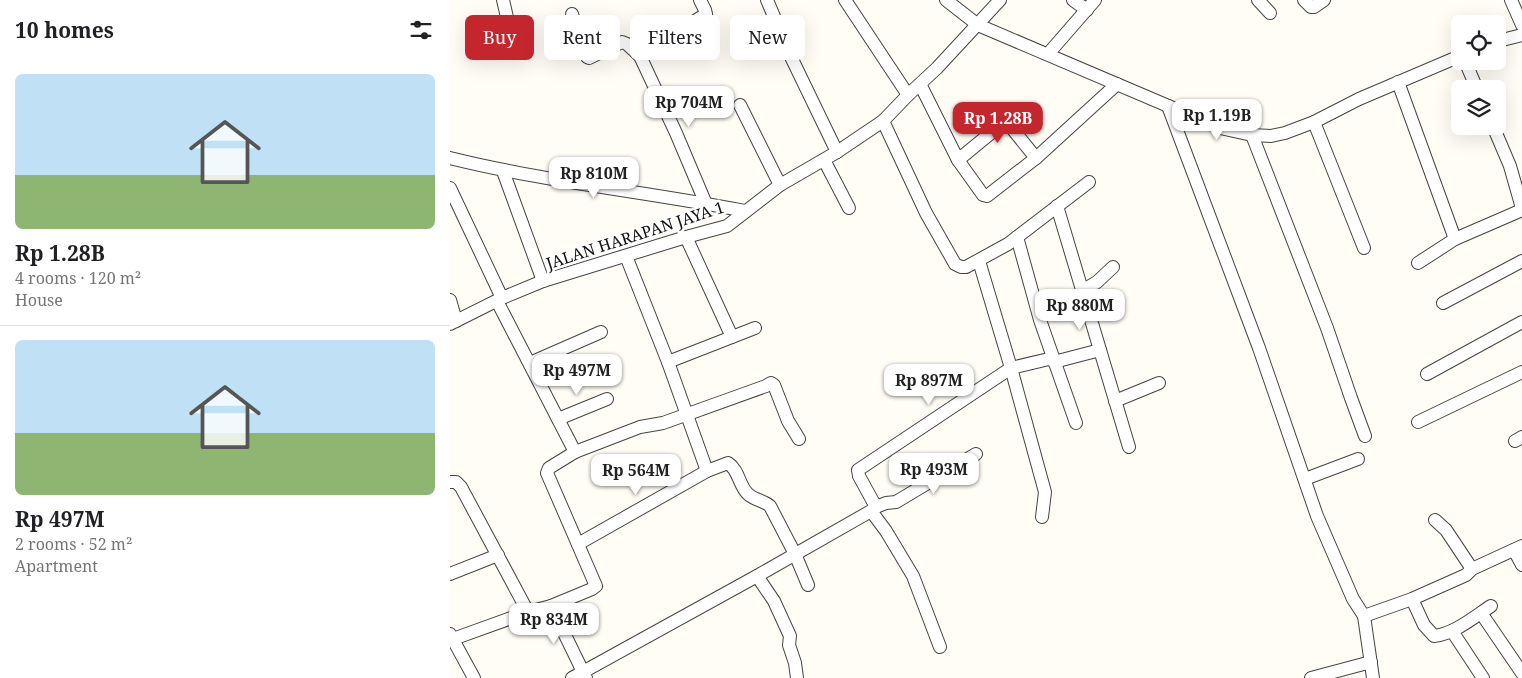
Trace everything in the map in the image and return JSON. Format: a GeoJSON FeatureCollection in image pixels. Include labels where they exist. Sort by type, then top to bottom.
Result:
{"type":"FeatureCollection","features":[{"type":"Feature","properties":{"kind":"street"},"geometry":{"type":"LineString","coordinates":[[503,0],[506,15]]}},
{"type":"Feature","properties":{"kind":"street"},"geometry":{"type":"LineString","coordinates":[[700,0],[706,14],[704,15]]}},
{"type":"Feature","properties":{"kind":"street"},"geometry":{"type":"LineString","coordinates":[[767,0],[792,59],[837,152]]}},
{"type":"Feature","properties":{"kind":"street"},"geometry":{"type":"LineString","coordinates":[[845,0],[908,95]]}},
{"type":"Feature","properties":{"kind":"street"},"geometry":{"type":"LineString","coordinates":[[946,0],[978,25],[1220,128],[1252,135],[1271,136],[1285,133],[1314,122],[1398,82],[1451,60]]}},
{"type":"Feature","properties":{"kind":"street","name":"JALAN HARAPAN JAYA 1"},"geometry":{"type":"LineString","coordinates":[[453,322],[500,299],[544,281],[727,226],[780,185],[824,160],[883,122],[1000,0]]}},
{"type":"Feature","properties":{"kind":"street"},"geometry":{"type":"LineString","coordinates":[[1048,54],[1091,5],[1073,0]]}},
{"type":"Feature","properties":{"kind":"street"},"geometry":{"type":"LineString","coordinates":[[1258,0],[1270,12]]}},
{"type":"Feature","properties":{"kind":"street"},"geometry":{"type":"LineString","coordinates":[[1304,0],[1311,7],[1314,7],[1324,0]]}},
{"type":"Feature","properties":{"kind":"street"},"geometry":{"type":"LineString","coordinates":[[1511,0],[1522,25]]}},
{"type":"Feature","properties":{"kind":"street"},"geometry":{"type":"LineString","coordinates":[[572,14],[587,58],[622,42],[630,47]]}},
{"type":"Feature","properties":{"kind":"street"},"geometry":{"type":"LineString","coordinates":[[1506,39],[1522,35]]}},
{"type":"Feature","properties":{"kind":"street"},"geometry":{"type":"LineString","coordinates":[[642,60],[706,204]]}},
{"type":"Feature","properties":{"kind":"street"},"geometry":{"type":"LineString","coordinates":[[1398,82],[1455,239]]}},
{"type":"Feature","properties":{"kind":"street"},"geometry":{"type":"LineString","coordinates":[[920,84],[958,160],[983,195],[987,196],[1036,158],[1117,84]]}},
{"type":"Feature","properties":{"kind":"street"},"geometry":{"type":"LineString","coordinates":[[740,105],[780,185]]}},
{"type":"Feature","properties":{"kind":"street"},"geometry":{"type":"LineString","coordinates":[[1168,106],[1259,348],[1318,516],[1353,599],[1364,616],[1373,678]]}},
{"type":"Feature","properties":{"kind":"street"},"geometry":{"type":"LineString","coordinates":[[883,122],[926,213],[955,264],[961,267],[966,267],[1017,237],[1089,182]]}},
{"type":"Feature","properties":{"kind":"street"},"geometry":{"type":"LineString","coordinates":[[1314,122],[1364,248]]}},
{"type":"Feature","properties":{"kind":"street"},"geometry":{"type":"LineString","coordinates":[[958,160],[1004,123],[1010,126],[1036,158]]}},
{"type":"Feature","properties":{"kind":"street"},"geometry":{"type":"LineString","coordinates":[[1252,135],[1328,328],[1350,398],[1365,436]]}},
{"type":"Feature","properties":{"kind":"street"},"geometry":{"type":"LineString","coordinates":[[1418,263],[1455,239],[1522,209],[1516,164],[1498,135]]}},
{"type":"Feature","properties":{"kind":"street"},"geometry":{"type":"LineString","coordinates":[[450,158],[503,171],[745,212]]}},
{"type":"Feature","properties":{"kind":"street"},"geometry":{"type":"LineString","coordinates":[[824,160],[849,208]]}},
{"type":"Feature","properties":{"kind":"street"},"geometry":{"type":"LineString","coordinates":[[503,171],[544,281]]}},
{"type":"Feature","properties":{"kind":"street"},"geometry":{"type":"LineString","coordinates":[[450,188],[530,363],[575,452]]}},
{"type":"Feature","properties":{"kind":"street"},"geometry":{"type":"LineString","coordinates":[[1057,206],[1129,447]]}},
{"type":"Feature","properties":{"kind":"street"},"geometry":{"type":"LineString","coordinates":[[686,237],[732,337]]}},
{"type":"Feature","properties":{"kind":"street"},"geometry":{"type":"LineString","coordinates":[[1017,237],[1040,320],[1076,423]]}},
{"type":"Feature","properties":{"kind":"street"},"geometry":{"type":"LineString","coordinates":[[626,256],[668,362],[707,471]]}},
{"type":"Feature","properties":{"kind":"street"},"geometry":{"type":"LineString","coordinates":[[979,260],[1045,492],[1042,517]]}},
{"type":"Feature","properties":{"kind":"street"},"geometry":{"type":"LineString","coordinates":[[1443,303],[1522,261]]}},
{"type":"Feature","properties":{"kind":"street"},"geometry":{"type":"LineString","coordinates":[[1082,291],[1097,282],[1113,267]]}},
{"type":"Feature","properties":{"kind":"street"},"geometry":{"type":"LineString","coordinates":[[450,300],[453,322]]}},
{"type":"Feature","properties":{"kind":"street"},"geometry":{"type":"LineString","coordinates":[[1428,374],[1522,322]]}},
{"type":"Feature","properties":{"kind":"street"},"geometry":{"type":"LineString","coordinates":[[668,362],[755,328]]}},
{"type":"Feature","properties":{"kind":"street"},"geometry":{"type":"LineString","coordinates":[[530,363],[602,332]]}},
{"type":"Feature","properties":{"kind":"street"},"geometry":{"type":"LineString","coordinates":[[940,647],[912,576],[873,509],[858,470],[1011,368],[1100,350]]}},
{"type":"Feature","properties":{"kind":"street"},"geometry":{"type":"LineString","coordinates":[[1418,422],[1522,372]]}},
{"type":"Feature","properties":{"kind":"street"},"geometry":{"type":"LineString","coordinates":[[474,678],[451,637],[551,606],[596,586],[547,473],[549,468],[575,452],[640,427],[663,423],[687,415],[771,383],[774,385],[788,421],[799,438]]}},
{"type":"Feature","properties":{"kind":"street"},"geometry":{"type":"LineString","coordinates":[[1115,401],[1159,383]]}},
{"type":"Feature","properties":{"kind":"street"},"geometry":{"type":"LineString","coordinates":[[558,419],[607,398]]}},
{"type":"Feature","properties":{"kind":"street"},"geometry":{"type":"LineString","coordinates":[[551,606],[580,676],[873,509],[886,503],[896,502],[976,454]]}},
{"type":"Feature","properties":{"kind":"street"},"geometry":{"type":"LineString","coordinates":[[1305,479],[1358,459]]}},
{"type":"Feature","properties":{"kind":"street"},"geometry":{"type":"LineString","coordinates":[[578,544],[707,471],[723,464],[731,465],[749,496],[766,502],[770,506],[795,554],[808,586]]}},
{"type":"Feature","properties":{"kind":"street"},"geometry":{"type":"LineString","coordinates":[[450,482],[456,482],[461,487],[528,612]]}},
{"type":"Feature","properties":{"kind":"street"},"geometry":{"type":"LineString","coordinates":[[1435,520],[1446,530],[1472,570]]}},
{"type":"Feature","properties":{"kind":"street"},"geometry":{"type":"LineString","coordinates":[[1364,616],[1412,599],[1466,575],[1472,570],[1518,548],[1522,565]]}},
{"type":"Feature","properties":{"kind":"street"},"geometry":{"type":"LineString","coordinates":[[450,574],[498,555]]}},
{"type":"Feature","properties":{"kind":"street"},"geometry":{"type":"LineString","coordinates":[[757,576],[774,601],[790,636],[789,645],[795,663],[797,678]]}},
{"type":"Feature","properties":{"kind":"street"},"geometry":{"type":"LineString","coordinates":[[1412,599],[1430,633],[1434,636],[1441,636],[1452,631],[1486,609],[1522,673]]}},
{"type":"Feature","properties":{"kind":"street"},"geometry":{"type":"LineString","coordinates":[[1452,631],[1483,678]]}},
{"type":"Feature","properties":{"kind":"street"},"geometry":{"type":"LineString","coordinates":[[1311,678],[1371,662]]}}]}
